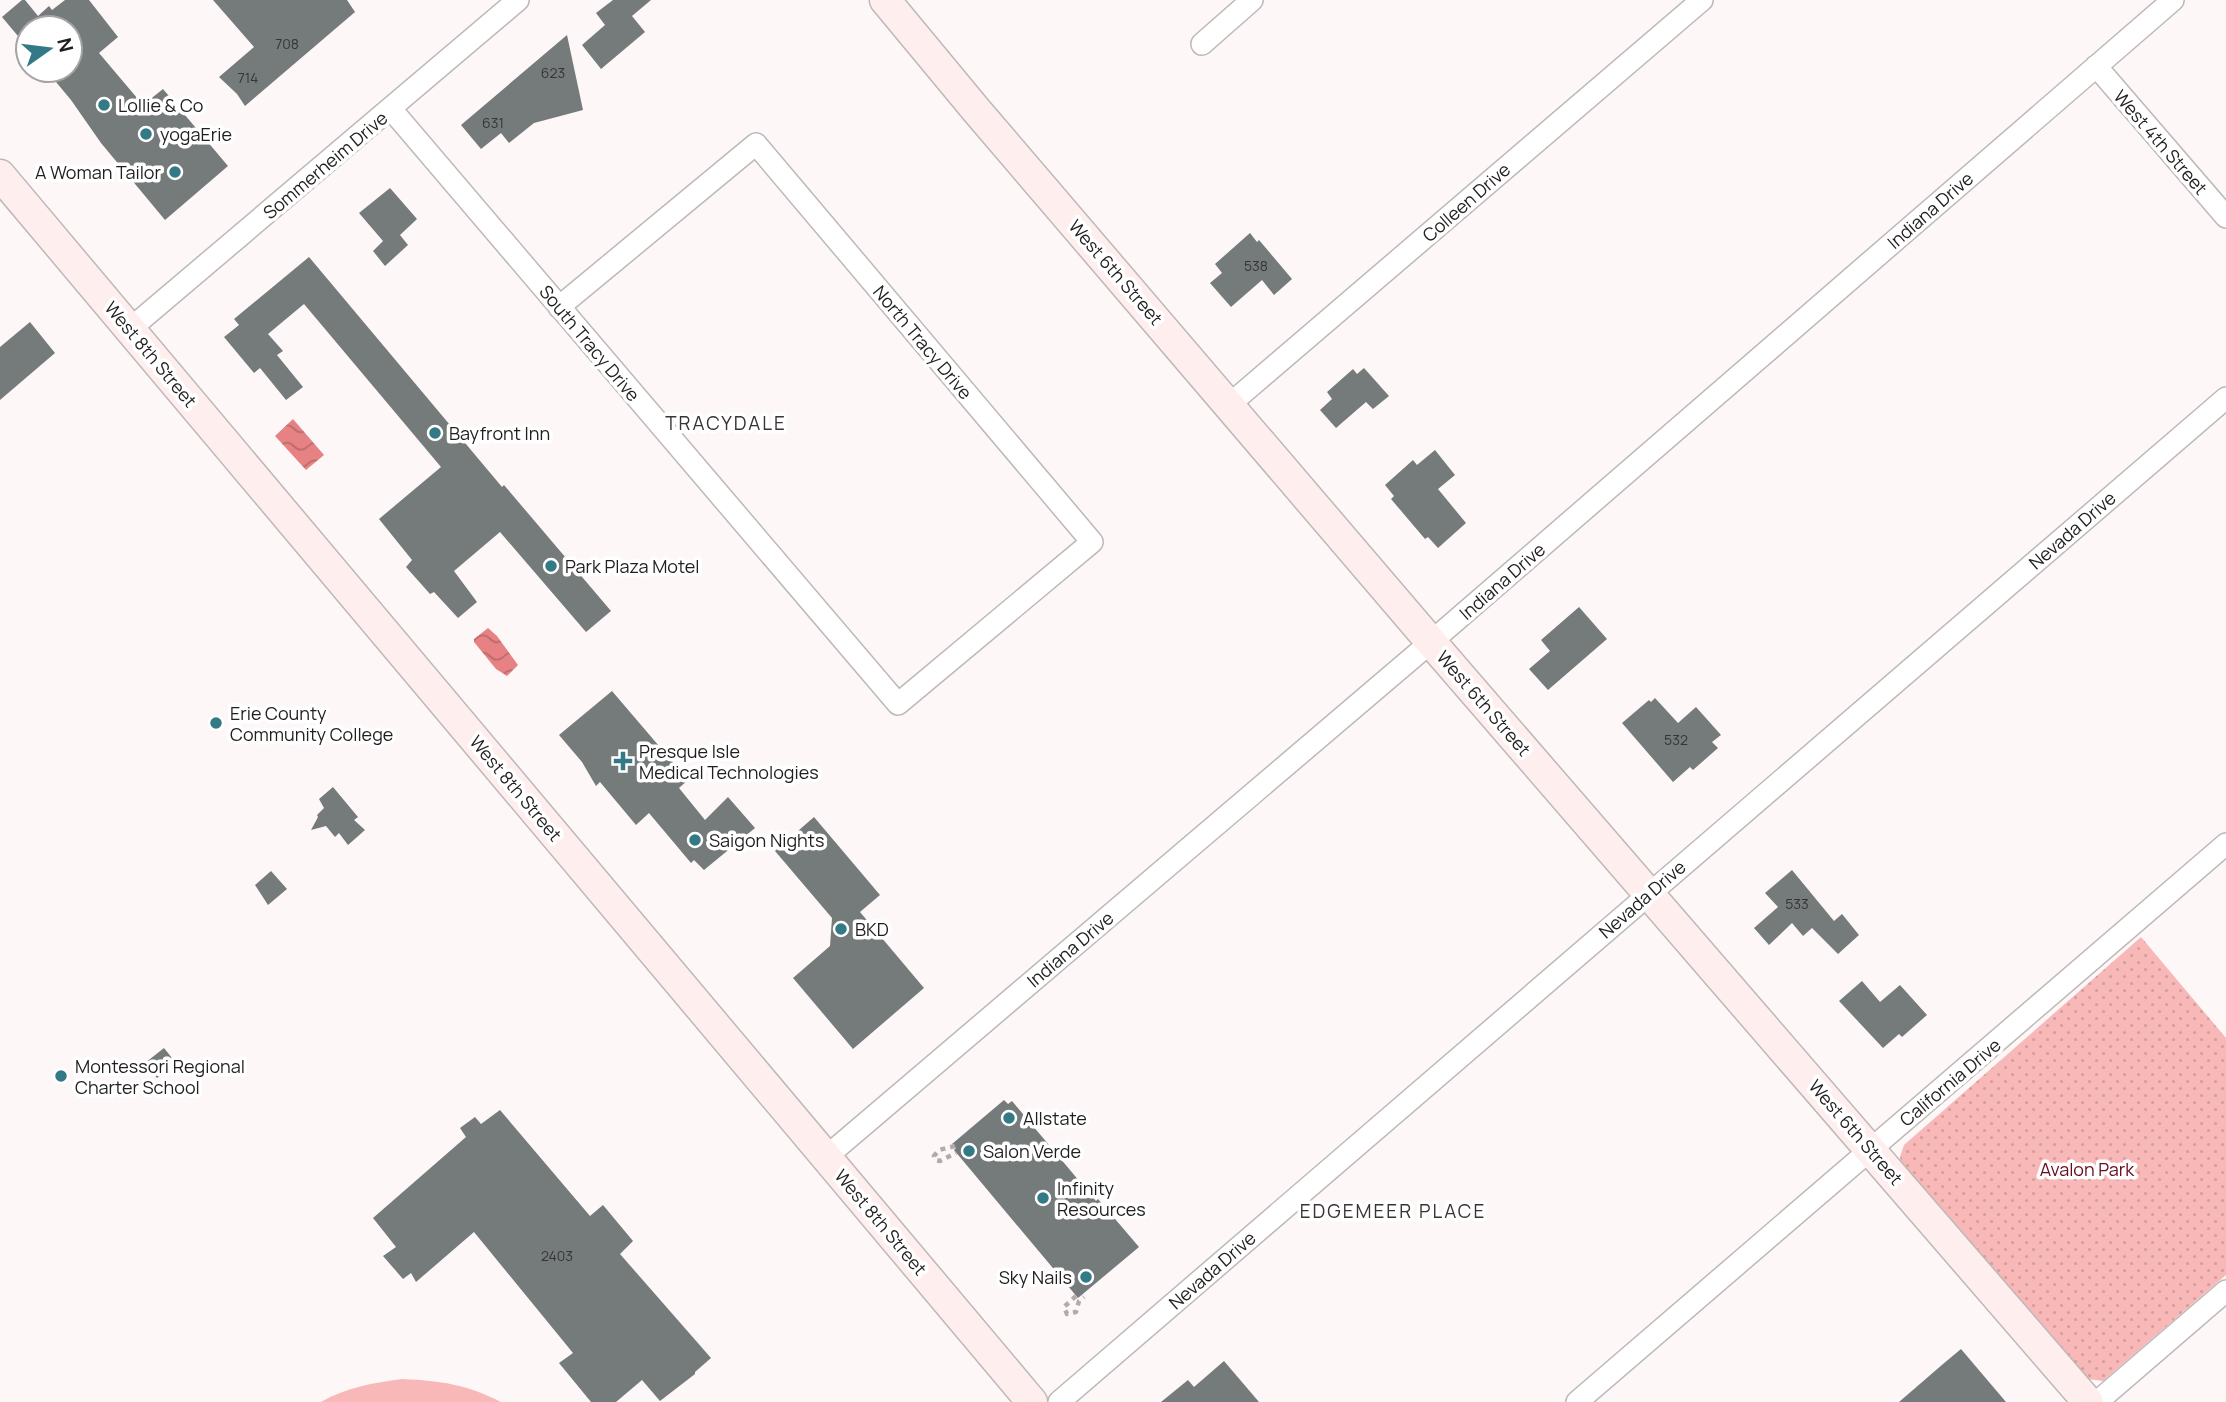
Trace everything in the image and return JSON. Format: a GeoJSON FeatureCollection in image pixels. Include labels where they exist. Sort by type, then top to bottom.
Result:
{"type":"FeatureCollection","features":[{"type":"Feature","properties":{"kind":"street","name":"Sommerheim Drive"},"geometry":{"type":"LineString","coordinates":[[130,329],[518,0]]}},
{"type":"Feature","properties":{"kind":"street","name":"West 6th Street"},"geometry":{"type":"LineString","coordinates":[[886,0],[977,111],[1431,642],[2088,1402]]}},
{"type":"Feature","properties":{"kind":"street"},"geometry":{"type":"LineString","coordinates":[[1202,44],[1252,0]]}},
{"type":"Feature","properties":{"kind":"street","name":"Colleen Drive"},"geometry":{"type":"LineString","coordinates":[[1230,404],[1702,0]]}},
{"type":"Feature","properties":{"kind":"street","name":"Indiana Drive"},"geometry":{"type":"LineString","coordinates":[[826,1157],[1431,642],[2173,0]]}},
{"type":"Feature","properties":{"kind":"street","name":"West 4th Street"},"geometry":{"type":"LineString","coordinates":[[2096,66],[2226,217]]}},
{"type":"Feature","properties":{"kind":"street","name":"South Tracy Drive"},"geometry":{"type":"LineString","coordinates":[[391,109],[898,704]]}},
{"type":"Feature","properties":{"kind":"street","name":"North Tracy Drive"},"geometry":{"type":"LineString","coordinates":[[559,307],[756,144],[1092,542],[898,704]]}},
{"type":"Feature","properties":{"kind":"street","name":"West 8th Street"},"geometry":{"type":"LineString","coordinates":[[0,175],[1032,1402]]}},
{"type":"Feature","properties":{"kind":"street","name":"Nevada Drive"},"geometry":{"type":"LineString","coordinates":[[1059,1402],[2226,398]]}},
{"type":"Feature","properties":{"kind":"street","name":"California Drive"},"geometry":{"type":"LineString","coordinates":[[1577,1402],[2226,844]]}},
{"type":"Feature","properties":{"kind":"street"},"geometry":{"type":"LineString","coordinates":[[2097,1402],[2226,1291]]}},
{"type":"Feature","properties":{"kind":"path"},"geometry":{"type":"LineString","coordinates":[[954,1146],[939,1150],[934,1156],[940,1161],[956,1153]]}},
{"type":"Feature","properties":{"kind":"path"},"geometry":{"type":"LineString","coordinates":[[1076,1296],[1064,1307],[1067,1314],[1076,1312],[1079,1301],[1084,1297]]}},
{"type":"Feature","properties":{"kind":"green space","name":"Avalon Park"},"geometry":{"type":"Polygon","coordinates":[[[2141,937],[2226,1038],[2226,1275],[2103,1381],[2088,1379],[2052,1344],[1901,1164],[1900,1157],[1904,1145],[2141,937]]]}},
{"type":"Feature","properties":{"kind":"green space"},"geometry":{"type":"Polygon","coordinates":[[[402,1379],[453,1384],[501,1402],[321,1402],[350,1389],[402,1379]]]}},
{"type":"Feature","properties":{"kind":"water"},"geometry":{"type":"Polygon","coordinates":[[[293,419],[324,455],[306,470],[275,436],[293,419]]]}},
{"type":"Feature","properties":{"kind":"water"},"geometry":{"type":"Polygon","coordinates":[[[488,628],[518,665],[507,676],[496,669],[474,642],[474,639],[488,628]]]}},
{"type":"Feature","properties":{"kind":"building"},"geometry":{"type":"Polygon","coordinates":[[[22,0],[36,14],[14,14],[14,31],[2,17],[22,0]]]}},
{"type":"Feature","properties":{"kind":"building"},"geometry":{"type":"Polygon","coordinates":[[[65,0],[89,0],[118,37],[99,53],[143,105],[163,89],[228,166],[165,220],[101,143],[58,84],[84,84],[84,14],[40,14],[49,6],[52,10],[65,0]]]}},
{"type":"Feature","properties":{"kind":"building"},"geometry":{"type":"Polygon","coordinates":[[[213,0],[347,0],[355,12],[245,106],[219,77],[254,47],[213,0]]]}},
{"type":"Feature","properties":{"kind":"building"},"geometry":{"type":"Polygon","coordinates":[[[613,0],[651,0],[632,16],[645,32],[601,69],[582,45],[605,25],[596,13],[613,0]]]}},
{"type":"Feature","properties":{"kind":"building"},"geometry":{"type":"Polygon","coordinates":[[[567,35],[583,110],[534,123],[509,143],[501,133],[481,149],[461,125],[567,35]]]}},
{"type":"Feature","properties":{"kind":"building"},"geometry":{"type":"Polygon","coordinates":[[[390,188],[417,219],[400,235],[408,245],[385,266],[373,251],[383,241],[359,213],[390,188]]]}},
{"type":"Feature","properties":{"kind":"building"},"geometry":{"type":"Polygon","coordinates":[[[1250,233],[1292,279],[1274,295],[1262,280],[1231,307],[1210,283],[1222,273],[1215,264],[1250,233]]]}},
{"type":"Feature","properties":{"kind":"building"},"geometry":{"type":"Polygon","coordinates":[[[309,257],[502,487],[504,485],[611,611],[586,632],[500,532],[454,571],[477,602],[458,618],[434,592],[430,594],[406,567],[412,560],[379,519],[441,467],[304,304],[268,334],[283,351],[277,355],[303,387],[286,400],[260,368],[254,373],[224,337],[239,325],[234,319],[309,257]]]}},
{"type":"Feature","properties":{"kind":"building"},"geometry":{"type":"Polygon","coordinates":[[[30,322],[55,353],[0,400],[0,347],[30,322]]]}},
{"type":"Feature","properties":{"kind":"building"},"geometry":{"type":"Polygon","coordinates":[[[1364,368],[1389,396],[1373,409],[1366,402],[1336,428],[1320,410],[1332,399],[1327,392],[1353,369],[1357,374],[1364,368]]]}},
{"type":"Feature","properties":{"kind":"building"},"geometry":{"type":"Polygon","coordinates":[[[1435,450],[1455,475],[1438,489],[1466,523],[1438,548],[1428,537],[1425,539],[1391,499],[1394,496],[1385,485],[1413,460],[1417,465],[1435,450]]]}},
{"type":"Feature","properties":{"kind":"building"},"geometry":{"type":"Polygon","coordinates":[[[1579,607],[1607,639],[1548,690],[1529,669],[1550,651],[1541,640],[1579,607]]]}},
{"type":"Feature","properties":{"kind":"building"},"geometry":{"type":"Polygon","coordinates":[[[612,691],[688,780],[679,788],[705,820],[728,797],[755,828],[704,870],[694,860],[691,863],[649,813],[636,825],[600,782],[596,786],[582,762],[559,735],[612,691]]]}},
{"type":"Feature","properties":{"kind":"building"},"geometry":{"type":"Polygon","coordinates":[[[1655,698],[1678,723],[1696,707],[1721,735],[1712,742],[1718,748],[1693,770],[1690,767],[1673,782],[1622,723],[1655,698]]]}},
{"type":"Feature","properties":{"kind":"building"},"geometry":{"type":"Polygon","coordinates":[[[333,787],[358,817],[354,820],[365,830],[348,845],[339,833],[335,837],[326,826],[311,830],[317,815],[324,808],[319,799],[333,787]]]}},
{"type":"Feature","properties":{"kind":"building"},"geometry":{"type":"Polygon","coordinates":[[[814,817],[880,895],[860,912],[924,988],[853,1049],[793,978],[830,946],[832,918],[775,851],[814,817]]]}},
{"type":"Feature","properties":{"kind":"building"},"geometry":{"type":"Polygon","coordinates":[[[1792,870],[1834,921],[1842,914],[1859,935],[1838,954],[1812,928],[1803,936],[1792,923],[1769,945],[1754,928],[1778,907],[1765,893],[1792,870]]]}},
{"type":"Feature","properties":{"kind":"building"},"geometry":{"type":"Polygon","coordinates":[[[271,871],[287,889],[268,905],[255,885],[271,871]]]}},
{"type":"Feature","properties":{"kind":"building"},"geometry":{"type":"Polygon","coordinates":[[[1862,981],[1880,1002],[1900,985],[1927,1015],[1902,1037],[1899,1034],[1883,1048],[1839,1001],[1862,981]]]}},
{"type":"Feature","properties":{"kind":"building"},"geometry":{"type":"Polygon","coordinates":[[[164,1048],[176,1063],[157,1078],[145,1063],[164,1048]]]}},
{"type":"Feature","properties":{"kind":"building"},"geometry":{"type":"Polygon","coordinates":[[[1004,1100],[1008,1104],[1012,1101],[1096,1201],[1098,1199],[1139,1247],[1078,1298],[954,1150],[956,1148],[952,1144],[1004,1100]]]}},
{"type":"Feature","properties":{"kind":"building"},"geometry":{"type":"Polygon","coordinates":[[[500,1110],[590,1216],[603,1205],[633,1241],[620,1254],[711,1358],[660,1401],[642,1380],[616,1402],[591,1402],[559,1363],[573,1353],[474,1232],[416,1282],[411,1273],[403,1279],[383,1256],[396,1247],[373,1218],[466,1137],[460,1128],[475,1117],[481,1124],[500,1110]]]}},
{"type":"Feature","properties":{"kind":"building"},"geometry":{"type":"Polygon","coordinates":[[[1961,1349],[2006,1402],[1899,1402],[1943,1364],[1961,1349]]]}},
{"type":"Feature","properties":{"kind":"building"},"geometry":{"type":"Polygon","coordinates":[[[1224,1361],[1259,1402],[1161,1402],[1188,1380],[1194,1387],[1224,1361]]]}},
{"type":"Feature","properties":{"kind":"place","name":"Lollie & Co"},"geometry":{"type":"Point","coordinates":[104,105]}},
{"type":"Feature","properties":{"kind":"place","name":"yogaErie"},"geometry":{"type":"Point","coordinates":[146,134]}},
{"type":"Feature","properties":{"kind":"place","name":"A Woman Tailor"},"geometry":{"type":"Point","coordinates":[175,172]}},
{"type":"Feature","properties":{"kind":"place","name":"Bayfront Inn"},"geometry":{"type":"Point","coordinates":[435,433]}},
{"type":"Feature","properties":{"kind":"place","name":"Park Plaza Motel"},"geometry":{"type":"Point","coordinates":[551,566]}},
{"type":"Feature","properties":{"kind":"place","name":"Erie County Community College"},"geometry":{"type":"Point","coordinates":[216,723]}},
{"type":"Feature","properties":{"kind":"place","name":"Presque Isle Medical Technologies"},"geometry":{"type":"Point","coordinates":[623,761]}},
{"type":"Feature","properties":{"kind":"place","name":"Saigon Nights"},"geometry":{"type":"Point","coordinates":[695,840]}},
{"type":"Feature","properties":{"kind":"place","name":"BKD"},"geometry":{"type":"Point","coordinates":[841,929]}},
{"type":"Feature","properties":{"kind":"place","name":"Montessori Regional Charter School"},"geometry":{"type":"Point","coordinates":[61,1076]}},
{"type":"Feature","properties":{"kind":"place","name":"Allstate"},"geometry":{"type":"Point","coordinates":[1009,1118]}},
{"type":"Feature","properties":{"kind":"place","name":"Salon Verde"},"geometry":{"type":"Point","coordinates":[969,1151]}},
{"type":"Feature","properties":{"kind":"place","name":"Infinity Resources"},"geometry":{"type":"Point","coordinates":[1043,1198]}},
{"type":"Feature","properties":{"kind":"place","name":"Sky Nails"},"geometry":{"type":"Point","coordinates":[1086,1277]}},
{"type":"Feature","properties":{"kind":"district","name":"TRACYDALE"},"geometry":{"type":"Point","coordinates":[726,423]}},
{"type":"Feature","properties":{"kind":"district","name":"EDGEMEER PLACE"},"geometry":{"type":"Point","coordinates":[1393,1211]}}]}
